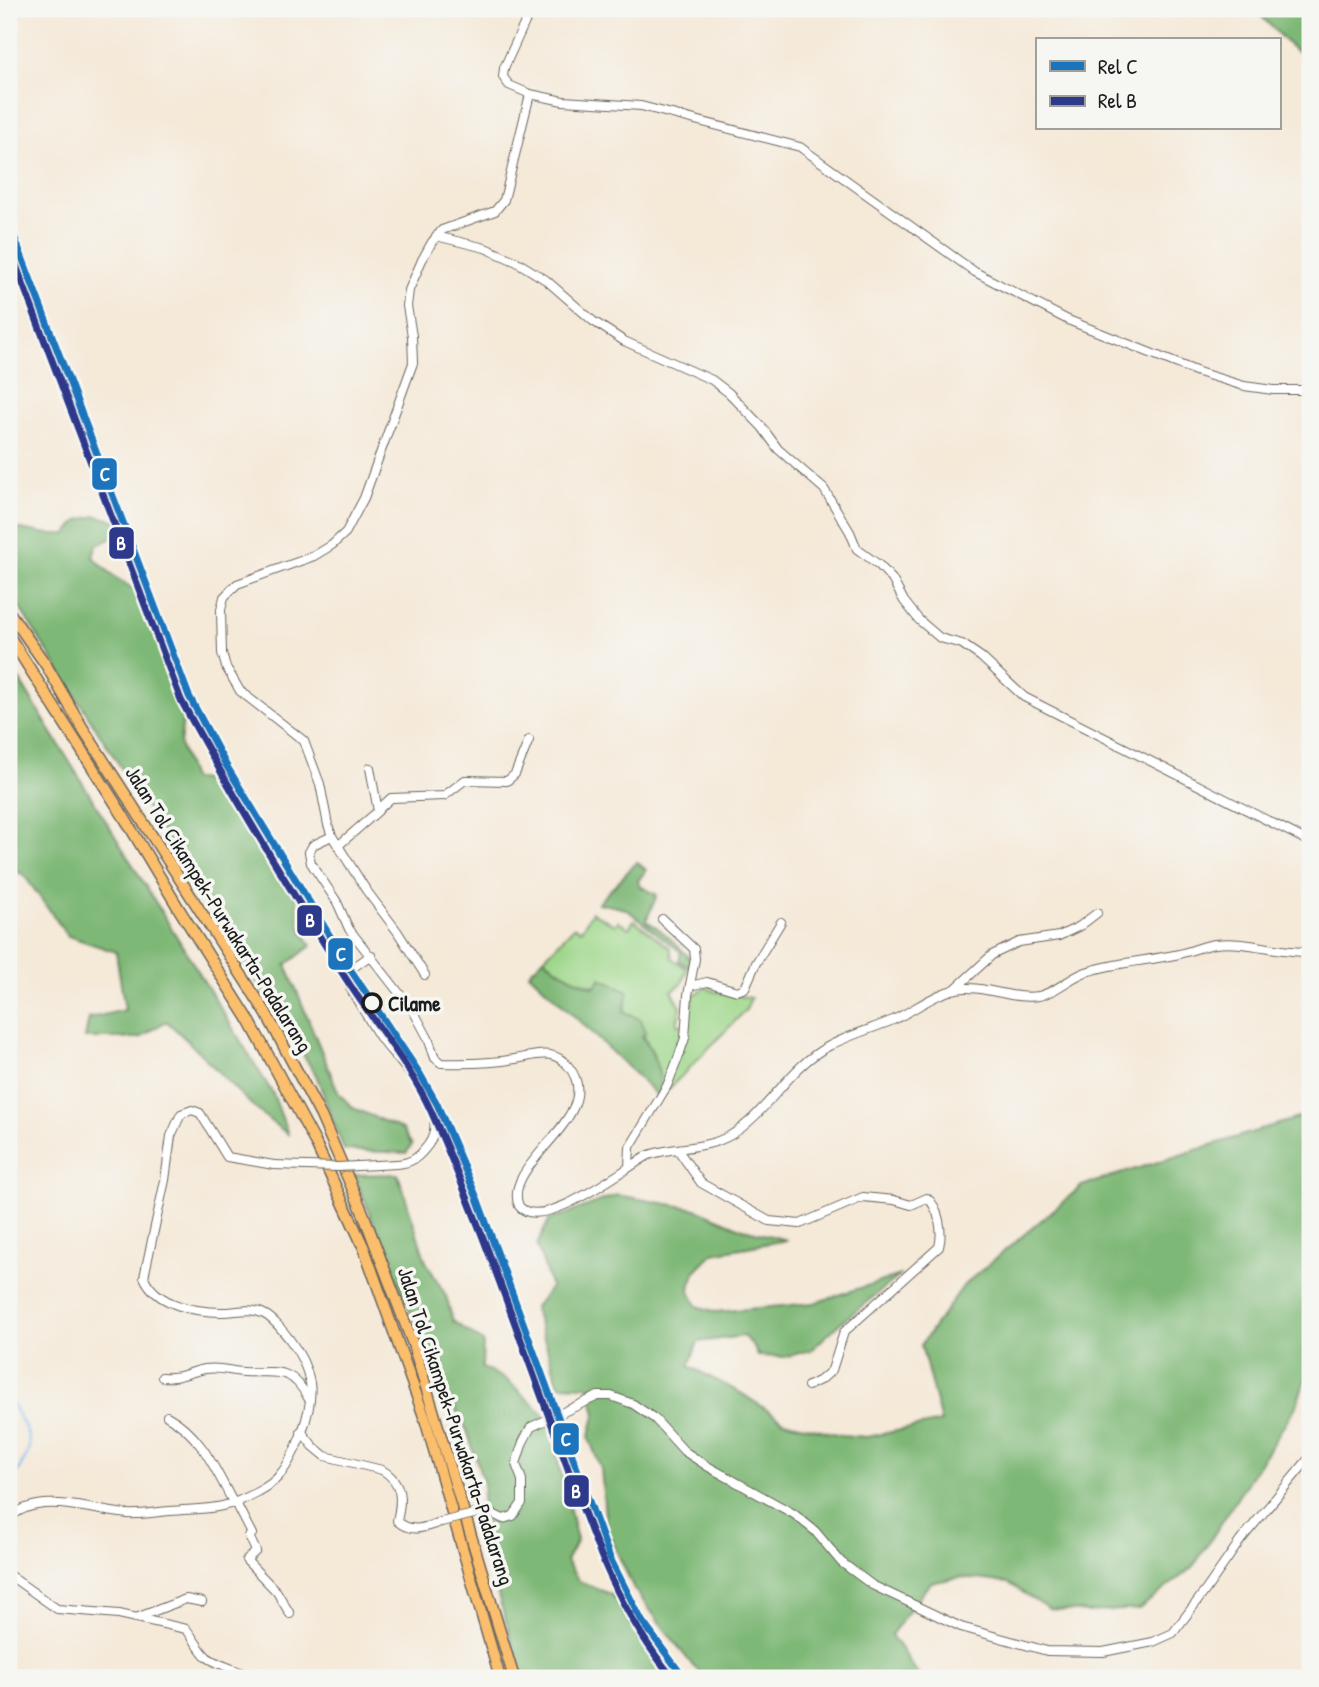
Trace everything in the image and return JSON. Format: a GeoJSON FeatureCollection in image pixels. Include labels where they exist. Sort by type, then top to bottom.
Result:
{"type":"FeatureCollection","features":[{"type":"Feature","properties":{"kind":"highway","name":"Jalan Tol Cikampek–Purwakarta–Padalarang"},"geometry":{"type":"LineString","coordinates":[[9,612],[54,677],[82,727],[266,1013],[321,1116],[372,1236],[413,1344],[514,1678]]}},
{"type":"Feature","properties":{"kind":"highway","name":"Jalan Tol Cikampek–Purwakarta–Padalarang"},"geometry":{"type":"LineString","coordinates":[[9,636],[249,1020],[315,1142],[364,1248],[425,1419],[500,1678]]}},
{"type":"Feature","properties":{"kind":"street"},"geometry":{"type":"LineString","coordinates":[[531,9],[504,68],[503,77],[509,85],[530,94],[563,101],[642,106],[800,147],[975,272],[1068,320],[1221,379],[1273,390],[1302,390],[1310,393]]}},
{"type":"Feature","properties":{"kind":"street"},"geometry":{"type":"LineString","coordinates":[[425,975],[332,836],[327,825],[320,784],[304,741],[240,691],[226,667],[222,653],[221,610],[224,597],[237,584],[314,556],[346,532],[364,498],[413,363],[414,351],[407,306],[409,290],[436,236],[450,227],[500,207],[530,94]]}},
{"type":"Feature","properties":{"kind":"street"},"geometry":{"type":"LineString","coordinates":[[436,236],[485,248],[517,262],[545,280],[593,321],[624,341],[712,380],[729,393],[762,427],[778,449],[824,489],[857,549],[879,565],[892,579],[919,620],[940,638],[962,644],[981,657],[1024,697],[1310,842]]}},
{"type":"Feature","properties":{"kind":"street"},"geometry":{"type":"LineString","coordinates":[[339,845],[391,798],[444,796],[465,780],[510,780],[529,740]]}},
{"type":"Feature","properties":{"kind":"street"},"geometry":{"type":"LineString","coordinates":[[370,768],[379,809]]}},
{"type":"Feature","properties":{"kind":"street"},"geometry":{"type":"LineString","coordinates":[[332,836],[313,845],[309,857],[337,902],[349,929],[414,1012],[439,1062],[489,1063],[553,1054],[563,1059],[574,1073],[578,1089],[574,1108],[519,1184],[516,1196],[521,1209],[526,1212],[538,1212],[579,1199],[629,1167],[659,1152],[720,1141],[753,1117],[803,1065],[828,1046],[894,1019],[956,989],[992,955],[1020,942],[1059,936],[1080,926],[1097,913]]}},
{"type":"Feature","properties":{"kind":"street"},"geometry":{"type":"LineString","coordinates":[[629,1167],[630,1147],[667,1086],[685,1038],[695,953],[691,945],[662,919]]}},
{"type":"Feature","properties":{"kind":"street"},"geometry":{"type":"LineString","coordinates":[[690,986],[707,982],[737,991],[744,988],[756,962],[781,922]]}},
{"type":"Feature","properties":{"kind":"street"},"geometry":{"type":"LineString","coordinates":[[956,989],[966,988],[1011,996],[1035,996],[1051,992],[1072,978],[1094,970],[1179,954],[1215,944],[1310,952]]}},
{"type":"Feature","properties":{"kind":"street"},"geometry":{"type":"LineString","coordinates":[[9,1518],[19,1511],[46,1504],[129,1514],[215,1509],[235,1503],[278,1478],[292,1454],[310,1401],[310,1386],[299,1353],[284,1331],[268,1316],[247,1310],[207,1312],[176,1304],[157,1294],[144,1277],[163,1189],[171,1136],[181,1114],[188,1110],[197,1111],[227,1157],[274,1165],[338,1167],[397,1164],[414,1160],[431,1142],[434,1135],[434,1115],[412,1076],[381,1038],[349,985],[347,972],[371,956]]}},
{"type":"Feature","properties":{"kind":"street"},"geometry":{"type":"LineString","coordinates":[[678,1150],[701,1183],[769,1221],[800,1224],[863,1196],[911,1205],[927,1198],[932,1203],[940,1230],[939,1247],[844,1332],[832,1370],[808,1386]]}},
{"type":"Feature","properties":{"kind":"street"},"geometry":{"type":"LineString","coordinates":[[162,1377],[173,1378],[225,1367],[241,1372],[277,1371],[295,1379],[310,1401]]}},
{"type":"Feature","properties":{"kind":"street"},"geometry":{"type":"LineString","coordinates":[[301,1431],[313,1447],[325,1456],[389,1474],[401,1494],[397,1521],[413,1530],[478,1513],[491,1513],[503,1519],[513,1516],[522,1503],[522,1480],[516,1464],[531,1427],[598,1396],[611,1396],[633,1404],[655,1419],[684,1451],[707,1466],[794,1514],[815,1531],[841,1562],[872,1585],[961,1627],[1047,1651],[1103,1652],[1153,1642],[1173,1633],[1240,1541],[1310,1457]]}},
{"type":"Feature","properties":{"kind":"street"},"geometry":{"type":"LineString","coordinates":[[167,1416],[203,1447],[252,1534],[249,1536],[256,1551],[246,1560],[277,1592],[290,1614]]}},
{"type":"Feature","properties":{"kind":"street"},"geometry":{"type":"LineString","coordinates":[[9,1575],[57,1609],[136,1618],[186,1629],[206,1656],[254,1678]]}},
{"type":"Feature","properties":{"kind":"street"},"geometry":{"type":"LineString","coordinates":[[136,1618],[187,1599],[202,1602]]}},
{"type":"Feature","properties":{"kind":"green space"},"geometry":{"type":"Polygon","coordinates":[[[1260,9],[1310,9],[1310,60],[1290,46],[1261,16],[1260,9]]]}},
{"type":"Feature","properties":{"kind":"green space"},"geometry":{"type":"Polygon","coordinates":[[[96,516],[119,521],[118,535],[97,545],[93,557],[113,576],[135,590],[162,651],[183,718],[180,745],[192,779],[220,781],[296,891],[300,926],[311,946],[286,965],[339,1094],[353,1108],[402,1129],[412,1145],[406,1153],[344,1150],[316,1075],[9,591],[9,527],[48,534],[67,534],[79,520],[96,516]]]}},
{"type":"Feature","properties":{"kind":"green space"},"geometry":{"type":"Polygon","coordinates":[[[9,663],[273,1094],[288,1134],[255,1108],[166,1021],[140,1038],[85,1038],[89,1018],[125,1010],[116,952],[68,936],[23,874],[9,869],[9,663]]]}},
{"type":"Feature","properties":{"kind":"green space"},"geometry":{"type":"Polygon","coordinates":[[[637,862],[646,870],[638,881],[640,886],[657,895],[646,921],[682,950],[692,961],[691,968],[679,961],[681,952],[626,909],[598,903],[637,862]]]}},
{"type":"Feature","properties":{"kind":"green space"},"geometry":{"type":"Polygon","coordinates":[[[592,912],[615,925],[618,921],[629,928],[634,920],[670,948],[672,958],[687,969],[682,984],[672,991],[681,1007],[677,1024],[686,1026],[693,996],[706,987],[713,991],[751,998],[746,1010],[660,1098],[653,1053],[632,1014],[624,1013],[628,991],[583,982],[563,973],[544,958],[574,927],[581,930],[592,912]]]}},
{"type":"Feature","properties":{"kind":"green space"},"geometry":{"type":"Polygon","coordinates":[[[544,958],[561,971],[594,987],[601,978],[628,991],[624,1012],[640,1019],[646,1032],[642,1036],[657,1066],[660,1098],[529,973],[544,958]]]}},
{"type":"Feature","properties":{"kind":"green space"},"geometry":{"type":"Polygon","coordinates":[[[1310,1114],[1310,1368],[1295,1408],[1193,1567],[1139,1609],[1088,1612],[1049,1609],[1008,1583],[961,1577],[930,1583],[891,1635],[921,1678],[707,1678],[693,1666],[634,1589],[606,1528],[601,1469],[589,1438],[596,1413],[588,1386],[559,1385],[534,1308],[551,1287],[537,1245],[549,1220],[617,1195],[696,1209],[743,1229],[787,1240],[713,1253],[696,1270],[689,1290],[697,1306],[716,1312],[814,1303],[901,1275],[840,1323],[811,1350],[785,1357],[758,1356],[753,1345],[743,1336],[698,1342],[689,1366],[741,1393],[784,1421],[841,1435],[867,1437],[941,1422],[921,1345],[964,1285],[1082,1186],[1310,1114]]]}},
{"type":"Feature","properties":{"kind":"green space"},"geometry":{"type":"Polygon","coordinates":[[[398,1174],[426,1262],[446,1296],[453,1321],[483,1342],[482,1368],[507,1380],[552,1422],[558,1461],[577,1540],[566,1561],[579,1581],[612,1595],[667,1678],[523,1678],[480,1526],[484,1484],[467,1431],[431,1363],[354,1175],[398,1174]]]}},
{"type":"Feature","properties":{"kind":"waterway"},"geometry":{"type":"LineString","coordinates":[[9,1399],[29,1440],[25,1459],[9,1482]]}},
{"type":"Feature","properties":{"kind":"rail line","name":"C"},"geometry":{"type":"LineString","coordinates":[[9,223],[189,696],[226,765],[350,969],[437,1104],[477,1198],[610,1558],[642,1621],[684,1678]]}},
{"type":"Feature","properties":{"kind":"rail line","name":"B"},"geometry":{"type":"LineString","coordinates":[[9,247],[181,700],[279,871],[422,1093],[449,1152],[481,1234],[605,1565],[635,1624],[673,1678]]}},
{"type":"Feature","properties":{"kind":"place","name":"Cilame"},"geometry":{"type":"Point","coordinates":[372,1003]}}]}
